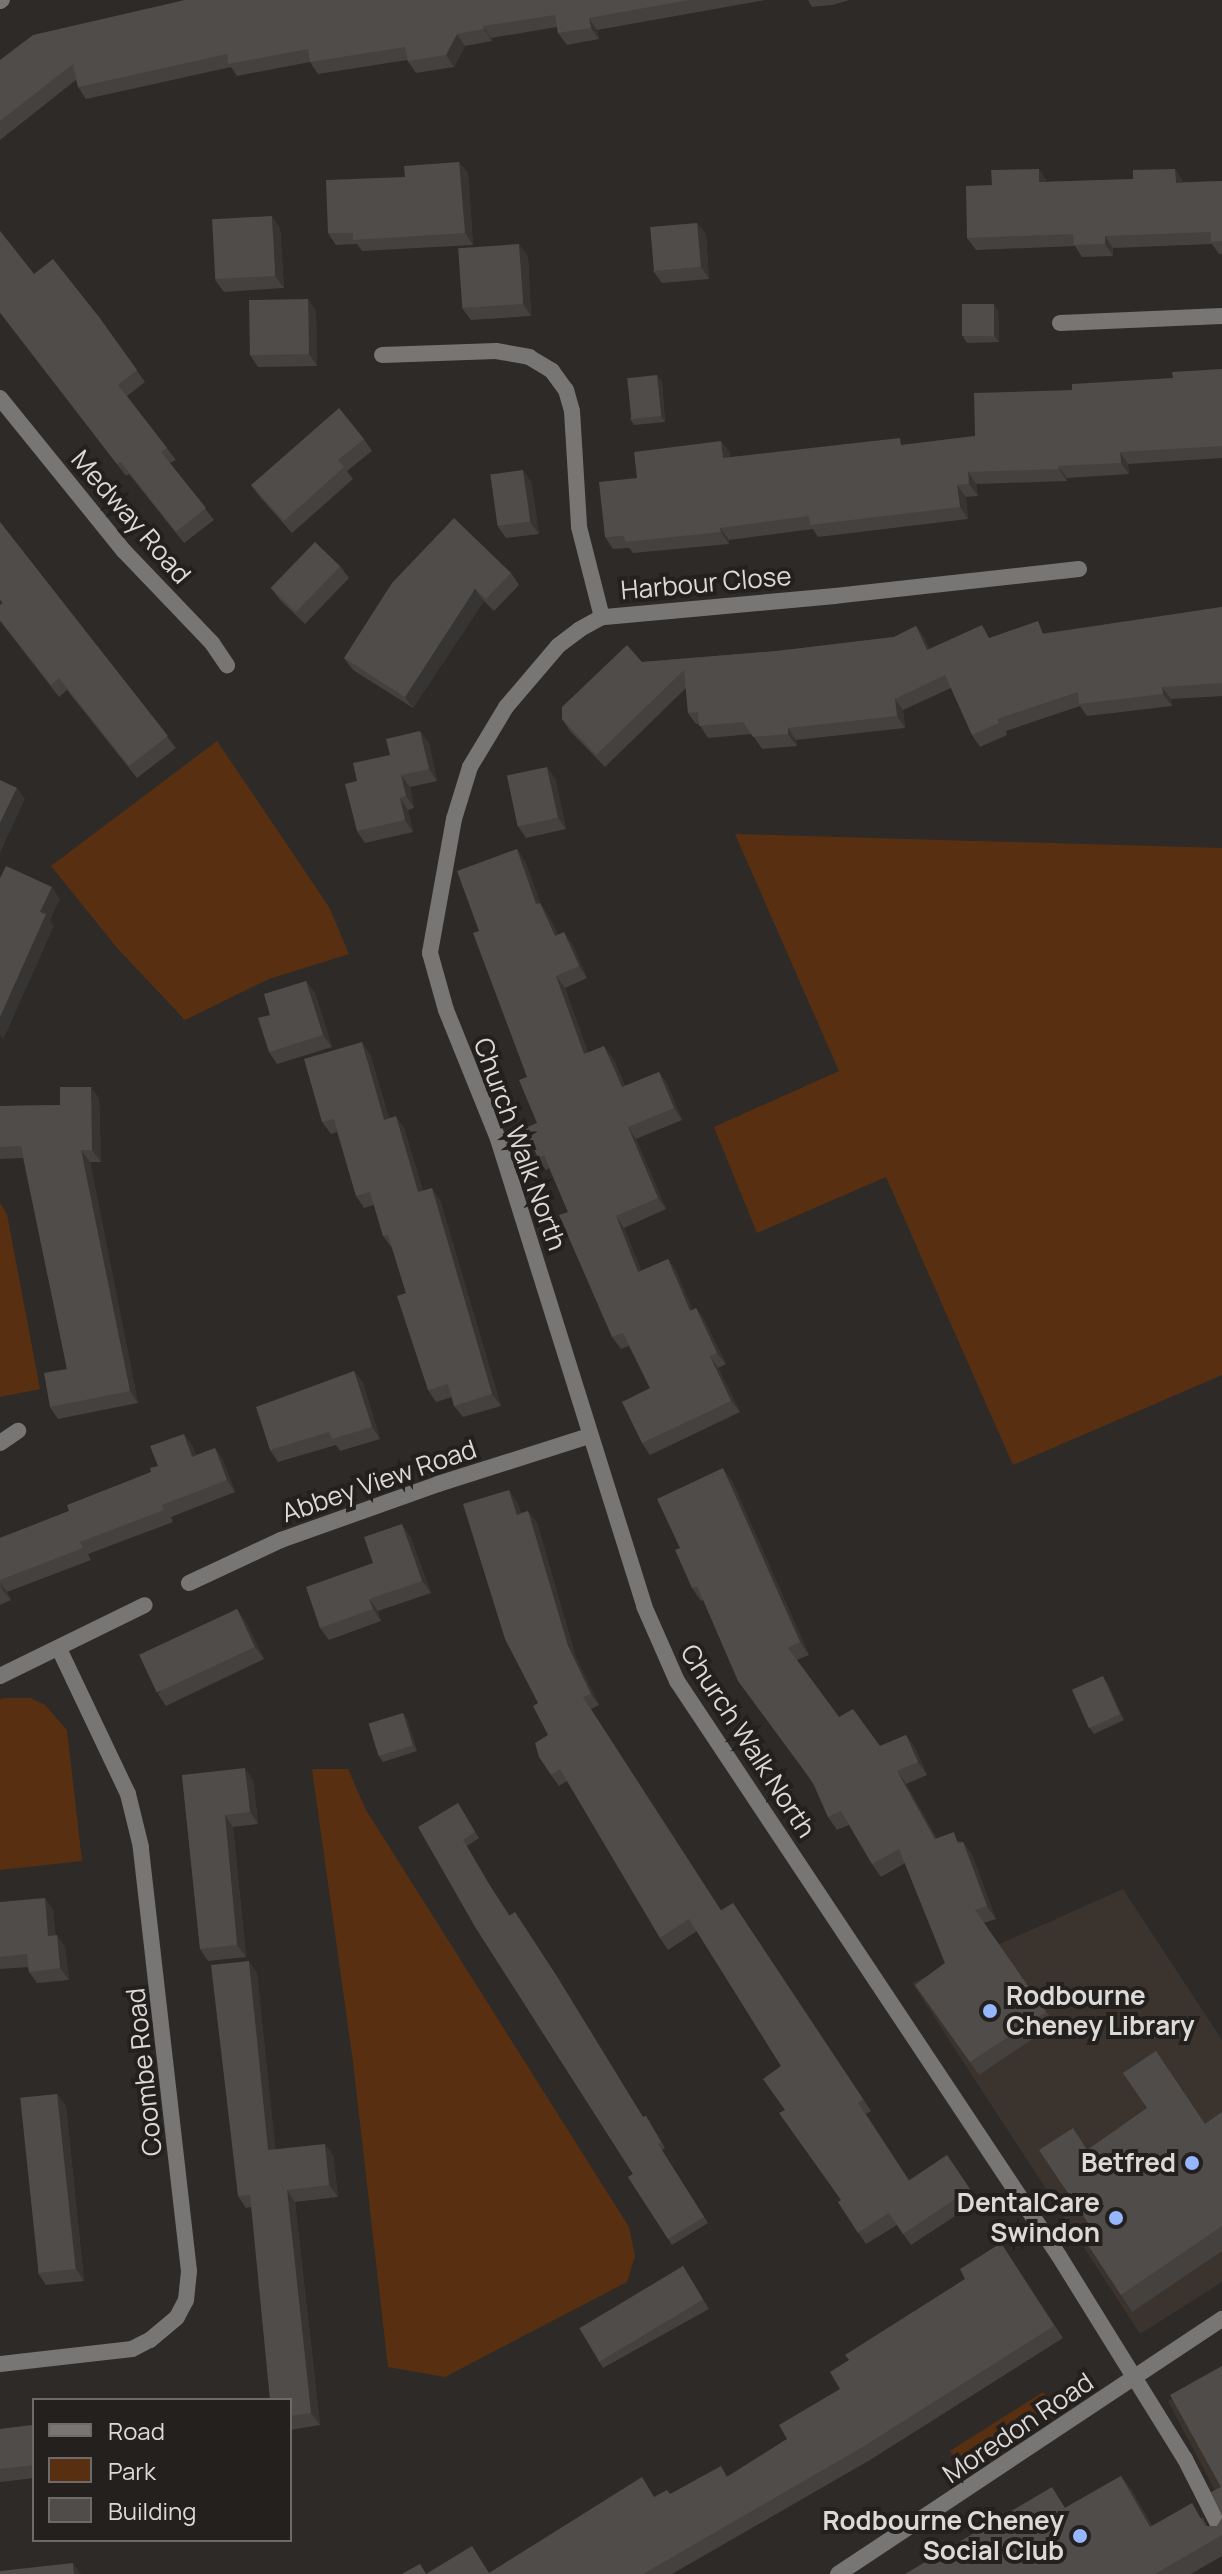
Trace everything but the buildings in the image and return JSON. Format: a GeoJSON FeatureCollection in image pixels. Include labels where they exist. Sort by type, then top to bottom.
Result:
{"type":"FeatureCollection","features":[{"type":"Feature","properties":{"kind":"street"},"geometry":{"type":"LineString","coordinates":[[1060,323],[1222,316]]}},
{"type":"Feature","properties":{"kind":"street"},"geometry":{"type":"LineString","coordinates":[[382,355],[496,351],[529,357],[552,371],[566,390],[572,411],[579,527],[602,617]]}},
{"type":"Feature","properties":{"kind":"street","name":"Medway Road"},"geometry":{"type":"LineString","coordinates":[[0,398],[124,551],[212,643],[227,665]]}},
{"type":"Feature","properties":{"kind":"street","name":"Harbour Close"},"geometry":{"type":"LineString","coordinates":[[432,970],[430,945],[435,910],[454,819],[470,767],[506,707],[548,657],[579,630],[602,617],[835,596],[1079,569]]}},
{"type":"Feature","properties":{"kind":"street","name":"Church Walk North"},"geometry":{"type":"LineString","coordinates":[[432,970],[498,1139],[644,1606],[677,1681],[1059,2256],[1185,2459],[1222,2532]]}},
{"type":"Feature","properties":{"kind":"street"},"geometry":{"type":"LineString","coordinates":[[0,1443],[18,1431]]}},
{"type":"Feature","properties":{"kind":"street","name":"Abbey View Road"},"geometry":{"type":"LineString","coordinates":[[189,1583],[281,1540],[438,1484],[589,1436]]}},
{"type":"Feature","properties":{"kind":"street"},"geometry":{"type":"LineString","coordinates":[[0,1676],[145,1605]]}},
{"type":"Feature","properties":{"kind":"street","name":"Coombe Road"},"geometry":{"type":"LineString","coordinates":[[0,2364],[132,2349],[150,2340],[177,2317],[186,2300],[189,2271],[141,1847],[121,1775],[59,1649]]}},
{"type":"Feature","properties":{"kind":"street","name":"Moredon Road"},"geometry":{"type":"LineString","coordinates":[[838,2574],[1222,2319]]}},
{"type":"Feature","properties":{"kind":"shaded area"},"geometry":{"type":"Polygon","coordinates":[[[1123,1889],[1222,2040],[1222,2282],[1140,2334],[912,1983],[1123,1889]]]}},
{"type":"Feature","properties":{"kind":"shaded area"},"geometry":{"type":"Polygon","coordinates":[[[1222,2370],[1222,2504],[1168,2401],[1222,2370]]]}},
{"type":"Feature","properties":{"kind":"green space"},"geometry":{"type":"Polygon","coordinates":[[[217,741],[329,907],[349,954],[269,979],[185,1020],[118,949],[51,866],[217,741]]]}},
{"type":"Feature","properties":{"kind":"green space"},"geometry":{"type":"Polygon","coordinates":[[[735,834],[1222,848],[1222,1375],[1013,1465],[886,1177],[757,1233],[714,1127],[839,1071],[735,834]]]}},
{"type":"Feature","properties":{"kind":"green space"},"geometry":{"type":"Polygon","coordinates":[[[0,1203],[7,1214],[40,1389],[0,1397],[0,1203]]]}},
{"type":"Feature","properties":{"kind":"green space"},"geometry":{"type":"Polygon","coordinates":[[[30,1698],[45,1705],[67,1730],[82,1861],[0,1870],[0,1700],[30,1698]]]}},
{"type":"Feature","properties":{"kind":"green space"},"geometry":{"type":"Polygon","coordinates":[[[312,1769],[348,1769],[366,1810],[629,2227],[635,2256],[627,2282],[445,2377],[388,2367],[353,2062],[312,1769]]]}},
{"type":"Feature","properties":{"kind":"green space"},"geometry":{"type":"Polygon","coordinates":[[[1043,2392],[1058,2413],[1031,2431],[957,2461],[950,2451],[1043,2392]]]}},
{"type":"Feature","properties":{"kind":"place","name":"Rodbourne Cheney Library"},"geometry":{"type":"Point","coordinates":[990,2011]}},
{"type":"Feature","properties":{"kind":"place","name":"Betfred"},"geometry":{"type":"Point","coordinates":[1192,2163]}},
{"type":"Feature","properties":{"kind":"place","name":"DentalCare Swindon"},"geometry":{"type":"Point","coordinates":[1116,2218]}},
{"type":"Feature","properties":{"kind":"place","name":"Rodbourne Cheney Social Club"},"geometry":{"type":"Point","coordinates":[1080,2536]}}]}
